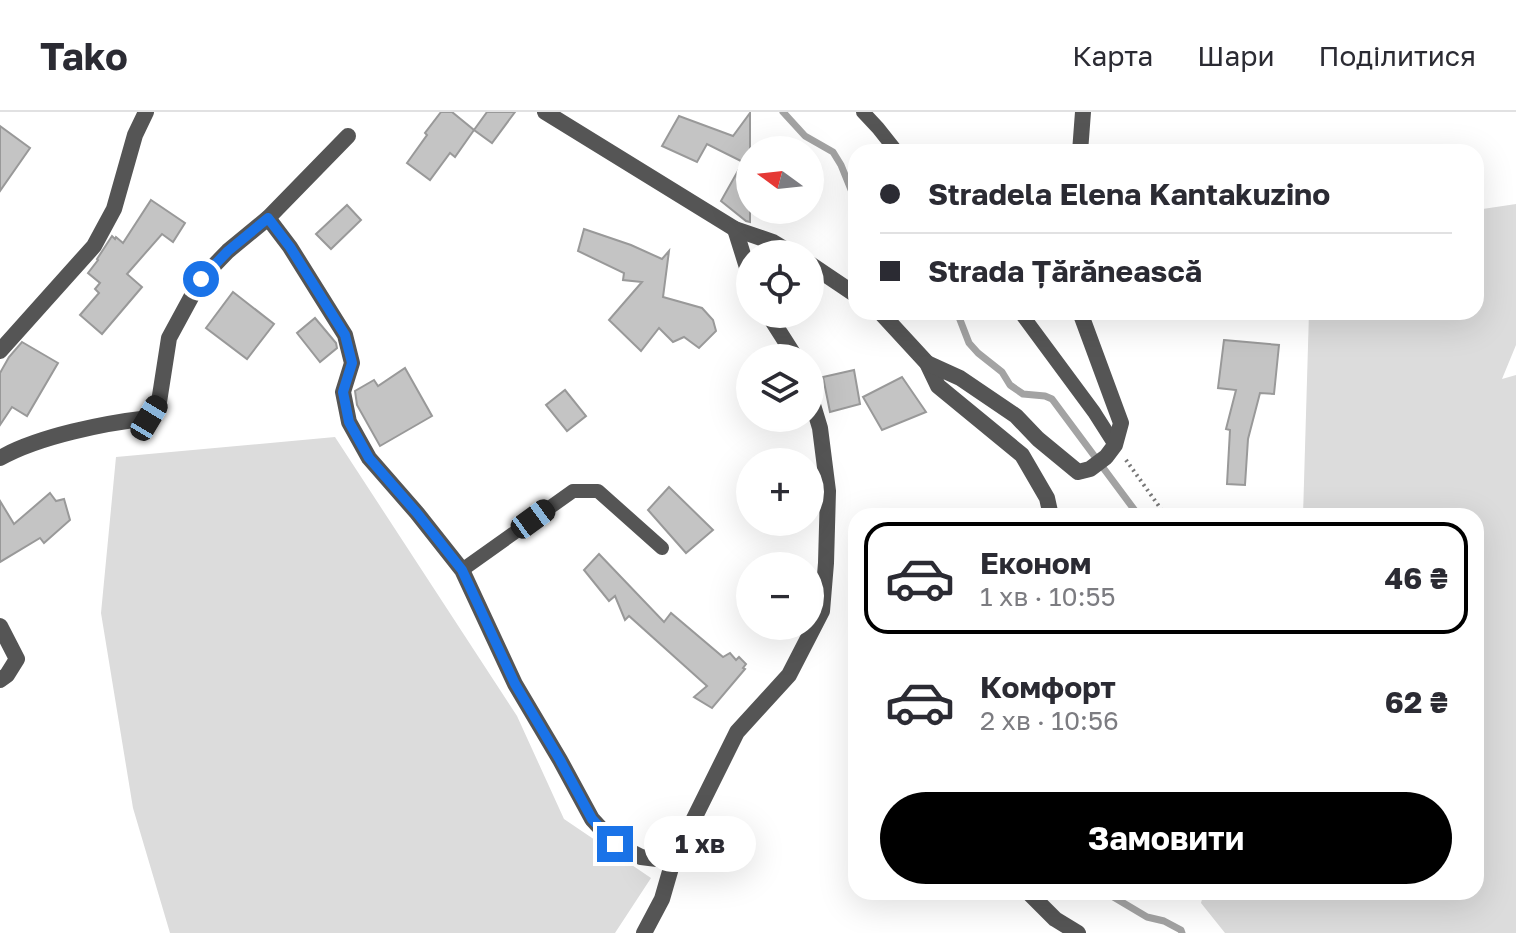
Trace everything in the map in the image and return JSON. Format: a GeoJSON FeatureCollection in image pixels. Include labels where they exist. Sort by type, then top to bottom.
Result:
{"type":"FeatureCollection","features":[{"type":"Feature","properties":{"kind":"street"},"geometry":{"type":"LineString","coordinates":[[0,351],[94,246],[114,209],[135,135],[146,112]]}},
{"type":"Feature","properties":{"kind":"street"},"geometry":{"type":"LineString","coordinates":[[545,112],[735,229],[767,240]]}},
{"type":"Feature","properties":{"kind":"street"},"geometry":{"type":"LineString","coordinates":[[1081,144],[1083,112]]}},
{"type":"Feature","properties":{"kind":"street"},"geometry":{"type":"LineString","coordinates":[[0,458],[42,440],[121,421],[149,418],[159,402],[169,338],[201,279],[228,251],[268,218],[348,136]]}},
{"type":"Feature","properties":{"kind":"street"},"geometry":{"type":"LineString","coordinates":[[268,218],[290,247],[345,335],[352,363],[343,392],[349,422],[369,458],[462,570],[515,684],[592,819],[615,844],[641,857],[673,861]]}},
{"type":"Feature","properties":{"kind":"street"},"geometry":{"type":"LineString","coordinates":[[735,229],[738,240]]}},
{"type":"Feature","properties":{"kind":"street"},"geometry":{"type":"LineString","coordinates":[[824,273],[848,290]]}},
{"type":"Feature","properties":{"kind":"street"},"geometry":{"type":"LineString","coordinates":[[887,320],[927,363],[938,386],[1022,455],[1047,498],[1049,508]]}},
{"type":"Feature","properties":{"kind":"street"},"geometry":{"type":"LineString","coordinates":[[927,363],[960,378],[1016,416],[1078,472],[1090,469],[1111,451],[1121,423],[1083,320]]}},
{"type":"Feature","properties":{"kind":"street"},"geometry":{"type":"LineString","coordinates":[[644,933],[662,899],[673,861],[737,732],[789,675],[822,611],[828,491],[821,432]]}},
{"type":"Feature","properties":{"kind":"street"},"geometry":{"type":"LineString","coordinates":[[0,626],[17,659],[0,680]]}},
{"type":"Feature","properties":{"kind":"street"},"geometry":{"type":"LineString","coordinates":[[1036,900],[1055,919],[1078,933]]}},
{"type":"Feature","properties":{"kind":"lane"},"geometry":{"type":"LineString","coordinates":[[863,112],[891,144]]}},
{"type":"Feature","properties":{"kind":"lane"},"geometry":{"type":"LineString","coordinates":[[1026,320],[1094,412],[1111,451]]}},
{"type":"Feature","properties":{"kind":"lane"},"geometry":{"type":"LineString","coordinates":[[462,570],[573,491],[598,491],[662,548]]}},
{"type":"Feature","properties":{"kind":"path"},"geometry":{"type":"LineString","coordinates":[[1111,451],[1159,508]]}},
{"type":"Feature","properties":{"kind":"shaded area"},"geometry":{"type":"Polygon","coordinates":[[[1516,204],[1516,345],[1502,379],[1516,375],[1516,933],[1225,933],[1202,900],[1484,900],[1484,508],[1303,508],[1309,320],[1484,320],[1484,209],[1516,204]]]}},
{"type":"Feature","properties":{"kind":"shaded area"},"geometry":{"type":"Polygon","coordinates":[[[335,437],[517,716],[564,819],[651,878],[615,933],[170,933],[133,808],[101,613],[116,457],[335,437]]]}},
{"type":"Feature","properties":{"kind":"building"},"geometry":{"type":"Polygon","coordinates":[[[441,112],[452,112],[474,130],[455,157],[450,153],[430,180],[407,163],[441,112]]]}},
{"type":"Feature","properties":{"kind":"building"},"geometry":{"type":"Polygon","coordinates":[[[487,112],[515,112],[492,143],[474,130],[487,112]]]}},
{"type":"Feature","properties":{"kind":"building"},"geometry":{"type":"Polygon","coordinates":[[[750,113],[750,136],[736,136],[736,158],[707,144],[697,162],[662,146],[679,116],[733,136],[750,113]]]}},
{"type":"Feature","properties":{"kind":"building"},"geometry":{"type":"Polygon","coordinates":[[[0,126],[30,148],[0,191],[0,126]]]}},
{"type":"Feature","properties":{"kind":"building"},"geometry":{"type":"Polygon","coordinates":[[[736,174],[736,213],[721,201],[736,174]]]}},
{"type":"Feature","properties":{"kind":"building"},"geometry":{"type":"Polygon","coordinates":[[[151,200],[185,223],[173,242],[162,234],[127,274],[142,287],[102,334],[80,315],[99,293],[95,289],[100,283],[88,273],[112,236],[123,243],[151,200]]]}},
{"type":"Feature","properties":{"kind":"building"},"geometry":{"type":"Polygon","coordinates":[[[347,205],[361,220],[331,249],[316,234],[347,205]]]}},
{"type":"Feature","properties":{"kind":"building"},"geometry":{"type":"Polygon","coordinates":[[[584,229],[662,259],[669,251],[663,297],[702,308],[713,320],[716,331],[699,348],[684,337],[673,342],[659,328],[641,351],[609,320],[642,282],[623,280],[624,273],[578,251],[584,229]]]}},
{"type":"Feature","properties":{"kind":"building"},"geometry":{"type":"Polygon","coordinates":[[[233,292],[274,324],[247,359],[206,328],[233,292]]]}},
{"type":"Feature","properties":{"kind":"building"},"geometry":{"type":"Polygon","coordinates":[[[315,318],[337,348],[320,362],[297,333],[315,318]]]}},
{"type":"Feature","properties":{"kind":"building"},"geometry":{"type":"Polygon","coordinates":[[[1224,340],[1279,345],[1274,394],[1260,393],[1248,439],[1245,485],[1227,484],[1230,430],[1226,429],[1236,390],[1218,388],[1224,340]]]}},
{"type":"Feature","properties":{"kind":"building"},"geometry":{"type":"Polygon","coordinates":[[[22,342],[58,363],[27,416],[12,407],[0,425],[0,373],[22,342]]]}},
{"type":"Feature","properties":{"kind":"building"},"geometry":{"type":"Polygon","coordinates":[[[405,368],[432,416],[380,446],[357,405],[355,391],[374,380],[378,386],[405,368]]]}},
{"type":"Feature","properties":{"kind":"building"},"geometry":{"type":"Polygon","coordinates":[[[854,370],[860,404],[830,412],[824,377],[854,370]]]}},
{"type":"Feature","properties":{"kind":"building"},"geometry":{"type":"Polygon","coordinates":[[[902,377],[926,412],[882,430],[863,397],[902,377]]]}},
{"type":"Feature","properties":{"kind":"building"},"geometry":{"type":"Polygon","coordinates":[[[565,390],[586,416],[567,431],[546,405],[565,390]]]}},
{"type":"Feature","properties":{"kind":"building"},"geometry":{"type":"Polygon","coordinates":[[[669,487],[713,530],[686,553],[648,510],[669,487]]]}},
{"type":"Feature","properties":{"kind":"building"},"geometry":{"type":"Polygon","coordinates":[[[50,493],[56,501],[64,499],[70,520],[44,543],[40,538],[0,562],[0,501],[14,524],[50,493]]]}},
{"type":"Feature","properties":{"kind":"building"},"geometry":{"type":"Polygon","coordinates":[[[599,554],[664,622],[671,613],[723,657],[730,653],[746,664],[712,708],[694,697],[707,686],[629,616],[625,620],[615,596],[609,601],[584,570],[599,554]]]}},
{"type":"Feature","properties":{"kind":"waterway"},"geometry":{"type":"LineString","coordinates":[[783,112],[805,136],[833,152],[848,182]]}},
{"type":"Feature","properties":{"kind":"waterway"},"geometry":{"type":"LineString","coordinates":[[960,320],[969,343],[1002,372],[1010,385],[1023,394],[1052,399],[1133,508]]}},
{"type":"Feature","properties":{"kind":"waterway"},"geometry":{"type":"LineString","coordinates":[[1118,900],[1182,933]]}},
{"type":"Feature","properties":{"kind":"route"},"geometry":{"type":"LineString","coordinates":[[201,279],[228,251],[268,218],[290,247],[345,335],[352,363],[343,392],[349,422],[369,458],[462,570],[515,684],[592,819],[615,844]]}}]}
